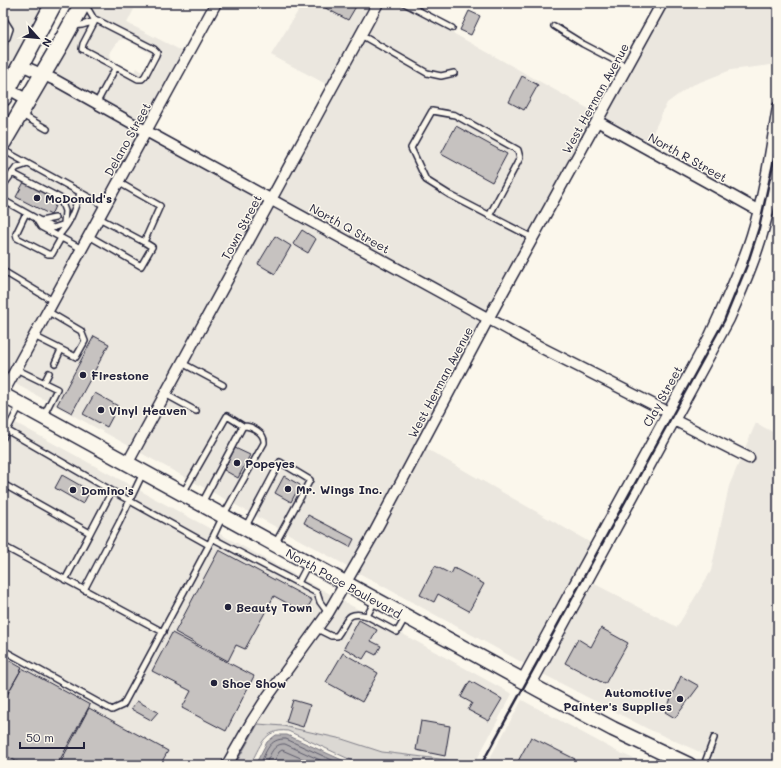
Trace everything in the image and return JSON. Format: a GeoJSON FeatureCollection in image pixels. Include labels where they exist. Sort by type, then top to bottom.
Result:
{"type":"FeatureCollection","features":[{"type":"Feature","properties":{"kind":"main road"},"geometry":{"type":"LineString","coordinates":[[5,91],[21,65],[54,3]]}},
{"type":"Feature","properties":{"kind":"main road"},"geometry":{"type":"LineString","coordinates":[[3,142],[84,3]]}},
{"type":"Feature","properties":{"kind":"main road","name":"North Pace Boulevard"},"geometry":{"type":"LineString","coordinates":[[3,394],[244,528],[613,729],[689,765]]}},
{"type":"Feature","properties":{"kind":"street","name":"Delano Street"},"geometry":{"type":"LineString","coordinates":[[3,394],[216,3]]}},
{"type":"Feature","properties":{"kind":"street","name":"Town Street"},"geometry":{"type":"LineString","coordinates":[[128,464],[378,3]]}},
{"type":"Feature","properties":{"kind":"street","name":"West Herman Avenue"},"geometry":{"type":"LineString","coordinates":[[227,765],[268,696],[328,613],[372,537],[488,319],[662,3]]}},
{"type":"Feature","properties":{"kind":"street","name":"North Q Street"},"geometry":{"type":"LineString","coordinates":[[21,65],[55,80],[488,319],[615,386],[668,412]]}},
{"type":"Feature","properties":{"kind":"street"},"geometry":{"type":"LineString","coordinates":[[5,91],[28,100]]}},
{"type":"Feature","properties":{"kind":"street","name":"Clay Street"},"geometry":{"type":"LineString","coordinates":[[527,682],[729,319],[758,248],[778,107]]}},
{"type":"Feature","properties":{"kind":"street","name":"North R Street"},"geometry":{"type":"LineString","coordinates":[[597,121],[763,213]]}},
{"type":"Feature","properties":{"kind":"street","name":"Clay Street"},"geometry":{"type":"LineString","coordinates":[[527,682],[668,412],[710,336],[726,302],[777,179],[778,163]]}},
{"type":"Feature","properties":{"kind":"street"},"geometry":{"type":"LineString","coordinates":[[674,420],[749,458]]}},
{"type":"Feature","properties":{"kind":"lane"},"geometry":{"type":"LineString","coordinates":[[84,3],[95,21]]}},
{"type":"Feature","properties":{"kind":"lane"},"geometry":{"type":"LineString","coordinates":[[404,3],[452,28]]}},
{"type":"Feature","properties":{"kind":"lane"},"geometry":{"type":"LineString","coordinates":[[3,19],[10,29],[5,42]]}},
{"type":"Feature","properties":{"kind":"lane"},"geometry":{"type":"LineString","coordinates":[[71,26],[82,25],[98,20],[154,49],[157,52],[156,55],[142,79],[138,79],[82,48],[95,21]]}},
{"type":"Feature","properties":{"kind":"lane"},"geometry":{"type":"LineString","coordinates":[[554,26],[583,44],[627,67]]}},
{"type":"Feature","properties":{"kind":"lane"},"geometry":{"type":"LineString","coordinates":[[361,34],[427,73],[441,76],[454,73]]}},
{"type":"Feature","properties":{"kind":"lane"},"geometry":{"type":"LineString","coordinates":[[96,104],[116,67]]}},
{"type":"Feature","properties":{"kind":"lane"},"geometry":{"type":"LineString","coordinates":[[489,216],[520,158],[518,150],[456,115],[432,111],[411,148],[426,180],[450,196],[489,216],[533,238]]}},
{"type":"Feature","properties":{"kind":"lane"},"geometry":{"type":"LineString","coordinates":[[20,114],[47,129]]}},
{"type":"Feature","properties":{"kind":"lane"},"geometry":{"type":"LineString","coordinates":[[3,150],[105,206]]}},
{"type":"Feature","properties":{"kind":"lane"},"geometry":{"type":"LineString","coordinates":[[3,186],[16,168],[28,164]]}},
{"type":"Feature","properties":{"kind":"lane"},"geometry":{"type":"LineString","coordinates":[[3,200],[53,228],[63,224],[64,209],[60,198],[12,173]]}},
{"type":"Feature","properties":{"kind":"lane"},"geometry":{"type":"LineString","coordinates":[[118,182],[160,206],[144,242]]}},
{"type":"Feature","properties":{"kind":"lane"},"geometry":{"type":"LineString","coordinates":[[26,212],[16,234],[17,238],[48,254],[52,254],[59,237],[67,228],[73,216],[80,193]]}},
{"type":"Feature","properties":{"kind":"lane"},"geometry":{"type":"LineString","coordinates":[[41,221],[56,217],[64,209]]}},
{"type":"Feature","properties":{"kind":"lane"},"geometry":{"type":"LineString","coordinates":[[36,218],[40,227],[82,249]]}},
{"type":"Feature","properties":{"kind":"lane"},"geometry":{"type":"LineString","coordinates":[[89,236],[141,266],[152,246],[99,218]]}},
{"type":"Feature","properties":{"kind":"lane"},"geometry":{"type":"LineString","coordinates":[[3,271],[53,301]]}},
{"type":"Feature","properties":{"kind":"lane"},"geometry":{"type":"LineString","coordinates":[[34,336],[76,357],[85,341],[81,331],[47,311]]}},
{"type":"Feature","properties":{"kind":"lane"},"geometry":{"type":"LineString","coordinates":[[55,363],[62,350]]}},
{"type":"Feature","properties":{"kind":"lane"},"geometry":{"type":"LineString","coordinates":[[182,363],[223,385]]}},
{"type":"Feature","properties":{"kind":"lane"},"geometry":{"type":"LineString","coordinates":[[16,369],[57,389],[43,417]]}},
{"type":"Feature","properties":{"kind":"lane"},"geometry":{"type":"LineString","coordinates":[[44,382],[49,374]]}},
{"type":"Feature","properties":{"kind":"lane"},"geometry":{"type":"LineString","coordinates":[[165,394],[196,411]]}},
{"type":"Feature","properties":{"kind":"lane"},"geometry":{"type":"LineString","coordinates":[[3,438],[5,429],[20,404]]}},
{"type":"Feature","properties":{"kind":"lane"},"geometry":{"type":"LineString","coordinates":[[3,650],[112,710],[123,705],[163,632],[223,516],[264,443],[262,434],[248,426],[243,426],[227,416],[183,494]]}},
{"type":"Feature","properties":{"kind":"lane"},"geometry":{"type":"LineString","coordinates":[[201,504],[243,426]]}},
{"type":"Feature","properties":{"kind":"lane"},"geometry":{"type":"LineString","coordinates":[[5,429],[209,545]]}},
{"type":"Feature","properties":{"kind":"lane"},"geometry":{"type":"LineString","coordinates":[[244,528],[280,462],[310,480],[275,544]]}},
{"type":"Feature","properties":{"kind":"lane"},"geometry":{"type":"LineString","coordinates":[[84,590],[143,472]]}},
{"type":"Feature","properties":{"kind":"lane"},"geometry":{"type":"LineString","coordinates":[[3,484],[90,533]]}},
{"type":"Feature","properties":{"kind":"lane"},"geometry":{"type":"LineString","coordinates":[[65,580],[112,491]]}},
{"type":"Feature","properties":{"kind":"lane"},"geometry":{"type":"LineString","coordinates":[[212,538],[317,593],[320,602],[328,613]]}},
{"type":"Feature","properties":{"kind":"lane"},"geometry":{"type":"LineString","coordinates":[[3,546],[163,632]]}},
{"type":"Feature","properties":{"kind":"lane"},"geometry":{"type":"LineString","coordinates":[[298,583],[308,563]]}},
{"type":"Feature","properties":{"kind":"lane"},"geometry":{"type":"LineString","coordinates":[[367,616],[376,600]]}},
{"type":"Feature","properties":{"kind":"lane"},"geometry":{"type":"LineString","coordinates":[[316,630],[331,636],[337,636],[349,616],[356,613],[367,616],[397,632],[406,616]]}},
{"type":"Feature","properties":{"kind":"lane"},"geometry":{"type":"LineString","coordinates":[[704,765],[714,738]]}},
{"type":"Feature","properties":{"kind":"shaded area"},"geometry":{"type":"Polygon","coordinates":[[[3,3],[46,3],[3,81],[3,3]]]}},
{"type":"Feature","properties":{"kind":"shaded area"},"geometry":{"type":"Polygon","coordinates":[[[88,3],[137,3],[127,23],[184,52],[144,125],[50,73],[88,3]],[[125,39],[119,40],[110,53],[111,58],[129,72],[135,71],[137,68],[145,74],[151,73],[159,62],[157,57],[125,39]]]}},
{"type":"Feature","properties":{"kind":"shaded area"},"geometry":{"type":"Polygon","coordinates":[[[303,3],[373,3],[328,85],[271,55],[303,3]]]}},
{"type":"Feature","properties":{"kind":"shaded area"},"geometry":{"type":"Polygon","coordinates":[[[384,3],[399,3],[596,113],[486,312],[277,198],[384,3]]]}},
{"type":"Feature","properties":{"kind":"shaded area"},"geometry":{"type":"Polygon","coordinates":[[[668,3],[778,3],[778,64],[731,70],[690,86],[667,103],[649,141],[605,118],[668,3]]]}},
{"type":"Feature","properties":{"kind":"shaded area"},"geometry":{"type":"Polygon","coordinates":[[[45,81],[140,133],[5,378],[3,376],[3,159],[45,81]]]}},
{"type":"Feature","properties":{"kind":"shaded area"},"geometry":{"type":"Polygon","coordinates":[[[148,138],[264,201],[131,447],[14,383],[148,138]]]}},
{"type":"Feature","properties":{"kind":"shaded area"},"geometry":{"type":"Polygon","coordinates":[[[272,206],[482,320],[349,567],[139,452],[272,206]]]}},
{"type":"Feature","properties":{"kind":"shaded area"},"geometry":{"type":"Polygon","coordinates":[[[3,416],[332,595],[318,619],[247,719],[221,765],[3,765],[3,416]]]}},
{"type":"Feature","properties":{"kind":"shaded area"},"geometry":{"type":"Polygon","coordinates":[[[756,423],[778,435],[778,765],[729,765],[648,729],[543,674],[591,582],[677,627],[711,571],[729,486],[741,458],[752,464],[755,456],[744,450],[756,423]]]}},
{"type":"Feature","properties":{"kind":"shaded area"},"geometry":{"type":"Polygon","coordinates":[[[425,448],[591,543],[525,664],[357,572],[425,448]]]}},
{"type":"Feature","properties":{"kind":"shaded area"},"geometry":{"type":"Polygon","coordinates":[[[341,600],[512,694],[476,761],[448,760],[382,752],[342,739],[283,726],[258,724],[235,765],[233,765],[256,723],[272,698],[327,624],[341,600]]]}},
{"type":"Feature","properties":{"kind":"shaded area"},"geometry":{"type":"Polygon","coordinates":[[[522,700],[618,752],[648,765],[486,765],[522,700]]]}},
{"type":"Feature","properties":{"kind":"shaded area"},"geometry":{"type":"Polygon","coordinates":[[[258,724],[283,726],[342,739],[382,752],[448,760],[476,761],[473,765],[362,765],[288,731],[280,731],[273,733],[264,740],[250,765],[235,765],[258,724]]]}},
{"type":"Feature","properties":{"kind":"water"},"geometry":{"type":"Polygon","coordinates":[[[276,735],[287,735],[353,765],[255,765],[267,742],[276,735]]]}},
{"type":"Feature","properties":{"kind":"building"},"geometry":{"type":"Polygon","coordinates":[[[316,3],[358,3],[348,20],[316,3]]]}},
{"type":"Feature","properties":{"kind":"building"},"geometry":{"type":"Polygon","coordinates":[[[469,11],[480,16],[471,35],[460,30],[469,11]]]}},
{"type":"Feature","properties":{"kind":"building"},"geometry":{"type":"Polygon","coordinates":[[[522,76],[538,85],[524,110],[509,102],[522,76]]]}},
{"type":"Feature","properties":{"kind":"building"},"geometry":{"type":"Polygon","coordinates":[[[456,126],[507,154],[492,182],[441,154],[456,126]]]}},
{"type":"Feature","properties":{"kind":"building","name":"McDonald's"},"geometry":{"type":"Polygon","coordinates":[[[24,182],[58,199],[51,215],[16,197],[24,182]]]}},
{"type":"Feature","properties":{"kind":"building"},"geometry":{"type":"Polygon","coordinates":[[[302,230],[316,239],[308,253],[293,244],[302,230]]]}},
{"type":"Feature","properties":{"kind":"building"},"geometry":{"type":"Polygon","coordinates":[[[275,236],[291,246],[275,274],[258,264],[275,236]]]}},
{"type":"Feature","properties":{"kind":"building","name":"Firestone"},"geometry":{"type":"Polygon","coordinates":[[[94,336],[109,344],[72,413],[57,405],[94,336]]]}},
{"type":"Feature","properties":{"kind":"building","name":"Vinyl Heaven"},"geometry":{"type":"Polygon","coordinates":[[[95,393],[118,406],[107,427],[83,414],[95,393]]]}},
{"type":"Feature","properties":{"kind":"building","name":"Popeyes"},"geometry":{"type":"Polygon","coordinates":[[[235,448],[250,455],[238,478],[224,470],[235,448]]]}},
{"type":"Feature","properties":{"kind":"building","name":"Domino's"},"geometry":{"type":"Polygon","coordinates":[[[62,475],[90,491],[83,504],[55,488],[62,475]]]}},
{"type":"Feature","properties":{"kind":"building","name":"Mr. Wings Inc."},"geometry":{"type":"Polygon","coordinates":[[[284,476],[300,485],[291,502],[275,493],[284,476]]]}},
{"type":"Feature","properties":{"kind":"building"},"geometry":{"type":"Polygon","coordinates":[[[308,515],[354,539],[350,547],[304,523],[308,515]]]}},
{"type":"Feature","properties":{"kind":"building","name":"Beauty Town"},"geometry":{"type":"Polygon","coordinates":[[[219,550],[312,600],[305,613],[274,596],[245,649],[236,645],[228,661],[175,632],[219,550]]]}},
{"type":"Feature","properties":{"kind":"building"},"geometry":{"type":"Polygon","coordinates":[[[435,566],[451,574],[454,568],[484,584],[469,611],[438,594],[434,602],[420,595],[435,566]]]}},
{"type":"Feature","properties":{"kind":"building"},"geometry":{"type":"Polygon","coordinates":[[[359,620],[377,630],[371,641],[381,646],[376,655],[368,651],[363,659],[344,648],[359,620]]]}},
{"type":"Feature","properties":{"kind":"building"},"geometry":{"type":"Polygon","coordinates":[[[601,628],[628,643],[605,684],[565,663],[578,639],[591,647],[601,628]]]}},
{"type":"Feature","properties":{"kind":"building","name":"Shoe Show"},"geometry":{"type":"Polygon","coordinates":[[[172,633],[254,676],[226,731],[182,708],[191,691],[152,671],[172,633]]]}},
{"type":"Feature","properties":{"kind":"building"},"geometry":{"type":"Polygon","coordinates":[[[343,653],[378,673],[362,702],[326,682],[343,653]]]}},
{"type":"Feature","properties":{"kind":"building"},"geometry":{"type":"Polygon","coordinates":[[[3,657],[22,668],[3,702],[3,657]]]}},
{"type":"Feature","properties":{"kind":"building"},"geometry":{"type":"Polygon","coordinates":[[[22,668],[90,705],[57,765],[23,765],[3,754],[3,702],[22,668]]]}},
{"type":"Feature","properties":{"kind":"building","name":"Automotive Painter's Supplies"},"geometry":{"type":"Polygon","coordinates":[[[681,676],[699,686],[675,718],[665,712],[681,676]]]}},
{"type":"Feature","properties":{"kind":"building"},"geometry":{"type":"Polygon","coordinates":[[[470,681],[502,699],[489,721],[468,710],[472,703],[461,697],[470,681]]]}},
{"type":"Feature","properties":{"kind":"building"},"geometry":{"type":"Polygon","coordinates":[[[293,700],[310,705],[303,727],[286,722],[293,700]]]}},
{"type":"Feature","properties":{"kind":"building"},"geometry":{"type":"Polygon","coordinates":[[[137,701],[158,712],[151,720],[131,709],[137,701]]]}},
{"type":"Feature","properties":{"kind":"building"},"geometry":{"type":"Polygon","coordinates":[[[89,708],[168,751],[160,765],[63,765],[60,763],[89,708]]]}},
{"type":"Feature","properties":{"kind":"building"},"geometry":{"type":"Polygon","coordinates":[[[421,721],[450,726],[445,756],[416,750],[421,721]]]}},
{"type":"Feature","properties":{"kind":"building"},"geometry":{"type":"Polygon","coordinates":[[[531,737],[575,759],[572,765],[516,765],[531,737]]]}},
{"type":"Feature","properties":{"kind":"railway"},"geometry":{"type":"LineString","coordinates":[[481,765],[724,321],[747,265],[759,228],[778,141]]}},
{"type":"Feature","properties":{"kind":"place","name":"McDonald's"},"geometry":{"type":"Point","coordinates":[37,198]}},
{"type":"Feature","properties":{"kind":"place","name":"Firestone"},"geometry":{"type":"Point","coordinates":[83,375]}},
{"type":"Feature","properties":{"kind":"place","name":"Vinyl Heaven"},"geometry":{"type":"Point","coordinates":[101,410]}},
{"type":"Feature","properties":{"kind":"place","name":"Popeyes"},"geometry":{"type":"Point","coordinates":[237,463]}},
{"type":"Feature","properties":{"kind":"place","name":"Mr. Wings Inc."},"geometry":{"type":"Point","coordinates":[288,489]}},
{"type":"Feature","properties":{"kind":"place","name":"Domino's"},"geometry":{"type":"Point","coordinates":[73,490]}},
{"type":"Feature","properties":{"kind":"place","name":"Beauty Town"},"geometry":{"type":"Point","coordinates":[228,607]}},
{"type":"Feature","properties":{"kind":"place","name":"Shoe Show"},"geometry":{"type":"Point","coordinates":[214,683]}},
{"type":"Feature","properties":{"kind":"place","name":"Automotive Painter's Supplies"},"geometry":{"type":"Point","coordinates":[680,699]}}]}
